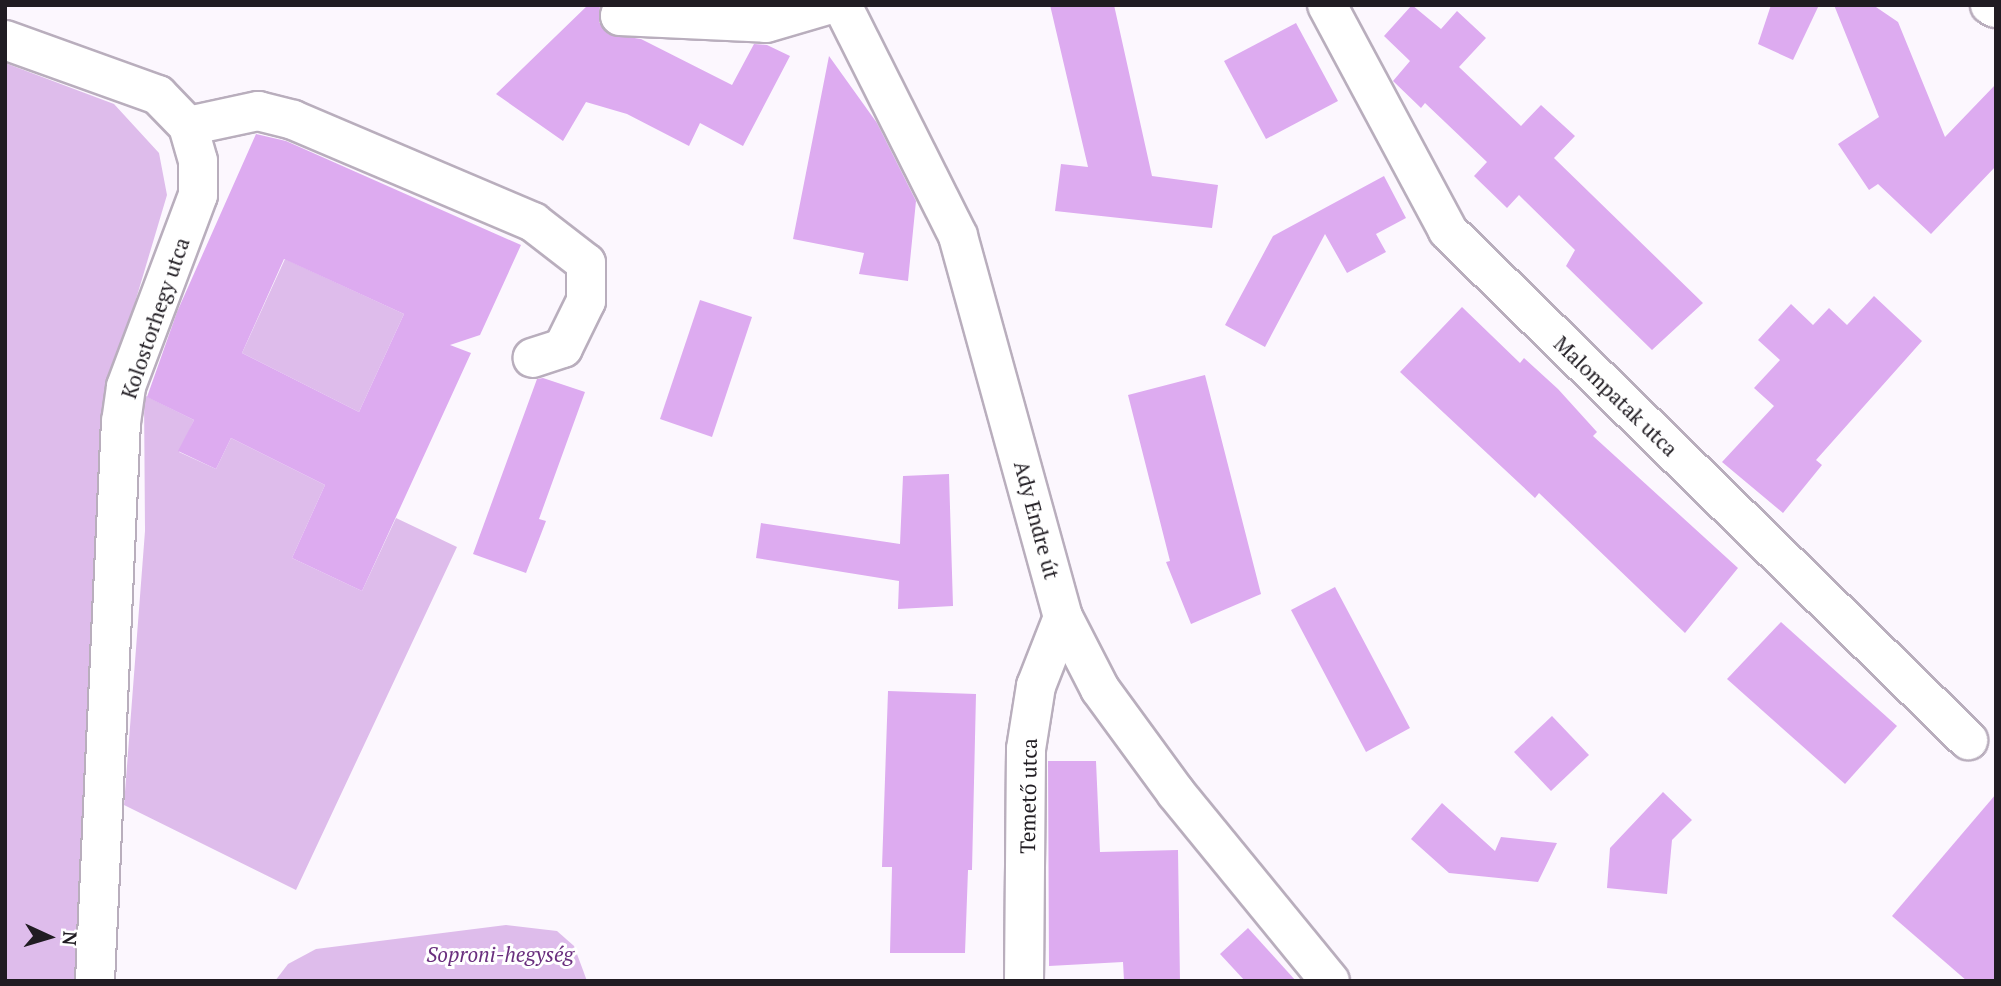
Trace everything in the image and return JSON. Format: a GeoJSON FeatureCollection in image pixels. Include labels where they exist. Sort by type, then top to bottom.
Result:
{"type":"FeatureCollection","features":[{"type":"Feature","properties":{"kind":"street"},"geometry":{"type":"LineString","coordinates":[[623,5],[620,16],[766,23],[827,5]]}},
{"type":"Feature","properties":{"kind":"street","name":"Ady Endre út"},"geometry":{"type":"LineString","coordinates":[[842,5],[958,236],[1063,617],[1100,689],[1175,793],[1330,981]]}},
{"type":"Feature","properties":{"kind":"street","name":"Malompatak utca"},"geometry":{"type":"LineString","coordinates":[[1327,5],[1448,231],[1968,740]]}},
{"type":"Feature","properties":{"kind":"street"},"geometry":{"type":"LineString","coordinates":[[1990,5],[1996,8]]}},
{"type":"Feature","properties":{"kind":"street","name":"Kolostorhegy utca"},"geometry":{"type":"LineString","coordinates":[[5,40],[158,95],[188,126],[198,161],[198,195],[126,387],[121,421],[95,981]]}},
{"type":"Feature","properties":{"kind":"street"},"geometry":{"type":"LineString","coordinates":[[188,126],[258,111],[293,120],[533,222],[586,263],[586,301],[564,348],[533,358]]}},
{"type":"Feature","properties":{"kind":"street","name":"Temető utca"},"geometry":{"type":"LineString","coordinates":[[1024,981],[1026,749],[1036,686],[1063,617]]}},
{"type":"Feature","properties":{"kind":"green space"},"geometry":{"type":"Polygon","coordinates":[[[5,63],[114,104],[159,153],[167,195],[106,400],[80,981],[5,981],[5,63]]]}},
{"type":"Feature","properties":{"kind":"green space"},"geometry":{"type":"Polygon","coordinates":[[[285,259],[404,314],[359,412],[242,353],[285,259]]]}},
{"type":"Feature","properties":{"kind":"green space"},"geometry":{"type":"Polygon","coordinates":[[[144,395],[194,420],[179,452],[216,469],[231,438],[325,485],[292,558],[362,591],[396,518],[457,547],[296,890],[124,805],[145,531],[144,395]]]}},
{"type":"Feature","properties":{"kind":"green space","name":"Soproni-hegység"},"geometry":{"type":"Polygon","coordinates":[[[506,925],[557,931],[574,946],[587,981],[275,981],[288,964],[316,949],[506,925]]]}},
{"type":"Feature","properties":{"kind":"building"},"geometry":{"type":"Polygon","coordinates":[[[588,5],[600,5],[599,22],[608,34],[641,39],[732,85],[754,44],[767,45],[790,56],[743,146],[700,123],[689,146],[627,114],[586,102],[563,141],[496,94],[588,5]]]}},
{"type":"Feature","properties":{"kind":"building"},"geometry":{"type":"Polygon","coordinates":[[[1050,5],[1114,5],[1152,176],[1218,185],[1212,228],[1055,211],[1061,164],[1088,167],[1050,5]]]}},
{"type":"Feature","properties":{"kind":"building"},"geometry":{"type":"Polygon","coordinates":[[[1412,5],[1441,29],[1457,11],[1486,38],[1459,67],[1521,126],[1541,105],[1575,136],[1554,158],[1703,303],[1652,350],[1566,266],[1575,250],[1519,195],[1507,208],[1474,176],[1487,162],[1425,103],[1421,108],[1393,81],[1410,61],[1384,36],[1412,5]]]}},
{"type":"Feature","properties":{"kind":"building"},"geometry":{"type":"Polygon","coordinates":[[[1771,5],[1819,5],[1793,60],[1758,44],[1771,5]]]}},
{"type":"Feature","properties":{"kind":"building"},"geometry":{"type":"Polygon","coordinates":[[[1834,5],[1873,5],[1898,22],[1945,137],[1996,84],[1996,166],[1931,234],[1878,184],[1869,190],[1838,144],[1879,117],[1834,5]]]}},
{"type":"Feature","properties":{"kind":"building"},"geometry":{"type":"Polygon","coordinates":[[[1296,23],[1338,101],[1266,139],[1224,61],[1296,23]]]}},
{"type":"Feature","properties":{"kind":"building"},"geometry":{"type":"Polygon","coordinates":[[[829,56],[877,123],[916,201],[908,281],[859,274],[864,253],[793,239],[829,56]]]}},
{"type":"Feature","properties":{"kind":"building"},"geometry":{"type":"Polygon","coordinates":[[[256,134],[286,141],[521,245],[480,335],[450,345],[471,353],[362,591],[292,558],[325,485],[231,438],[216,469],[178,451],[194,420],[147,397],[177,312],[256,134]],[[284,259],[242,353],[359,412],[404,314],[284,259]]]}},
{"type":"Feature","properties":{"kind":"building"},"geometry":{"type":"Polygon","coordinates":[[[1384,176],[1406,218],[1376,234],[1386,252],[1347,273],[1325,234],[1265,347],[1225,325],[1273,236],[1384,176]]]}},
{"type":"Feature","properties":{"kind":"building"},"geometry":{"type":"Polygon","coordinates":[[[1874,296],[1922,341],[1816,460],[1822,465],[1783,513],[1722,462],[1774,406],[1754,388],[1780,360],[1758,340],[1791,304],[1813,325],[1829,308],[1847,325],[1874,296]]]}},
{"type":"Feature","properties":{"kind":"building"},"geometry":{"type":"Polygon","coordinates":[[[700,300],[752,317],[712,437],[660,419],[700,300]]]}},
{"type":"Feature","properties":{"kind":"building"},"geometry":{"type":"Polygon","coordinates":[[[1462,307],[1520,363],[1524,358],[1558,389],[1597,432],[1593,436],[1738,568],[1685,633],[1539,493],[1535,498],[1400,372],[1462,307]]]}},
{"type":"Feature","properties":{"kind":"building"},"geometry":{"type":"Polygon","coordinates":[[[1205,375],[1261,594],[1191,624],[1166,562],[1170,561],[1128,395],[1205,375]]]}},
{"type":"Feature","properties":{"kind":"building"},"geometry":{"type":"Polygon","coordinates":[[[543,378],[585,392],[539,519],[546,521],[526,573],[473,554],[537,379],[543,378]]]}},
{"type":"Feature","properties":{"kind":"building"},"geometry":{"type":"Polygon","coordinates":[[[949,474],[953,606],[898,609],[899,581],[756,558],[761,523],[900,544],[903,476],[949,474]]]}},
{"type":"Feature","properties":{"kind":"building"},"geometry":{"type":"Polygon","coordinates":[[[1335,587],[1410,728],[1366,752],[1291,610],[1335,587]]]}},
{"type":"Feature","properties":{"kind":"building"},"geometry":{"type":"Polygon","coordinates":[[[1781,622],[1897,726],[1845,784],[1727,679],[1781,622]]]}},
{"type":"Feature","properties":{"kind":"building"},"geometry":{"type":"Polygon","coordinates":[[[888,691],[976,694],[972,870],[968,870],[965,953],[890,953],[892,867],[882,867],[888,691]]]}},
{"type":"Feature","properties":{"kind":"building"},"geometry":{"type":"Polygon","coordinates":[[[1552,716],[1589,755],[1551,791],[1514,752],[1552,716]]]}},
{"type":"Feature","properties":{"kind":"building"},"geometry":{"type":"Polygon","coordinates":[[[1048,761],[1096,761],[1100,852],[1178,850],[1180,981],[1124,981],[1123,962],[1049,966],[1048,761]]]}},
{"type":"Feature","properties":{"kind":"building"},"geometry":{"type":"Polygon","coordinates":[[[1663,792],[1692,820],[1672,840],[1667,894],[1607,888],[1610,848],[1663,792]]]}},
{"type":"Feature","properties":{"kind":"building"},"geometry":{"type":"Polygon","coordinates":[[[1996,794],[1996,981],[1967,981],[1892,916],[1996,794]]]}},
{"type":"Feature","properties":{"kind":"building"},"geometry":{"type":"Polygon","coordinates":[[[1442,803],[1495,851],[1501,837],[1557,843],[1538,882],[1449,873],[1411,839],[1442,803]]]}},
{"type":"Feature","properties":{"kind":"building"},"geometry":{"type":"Polygon","coordinates":[[[1248,928],[1296,981],[1245,981],[1220,954],[1248,928]]]}}]}
